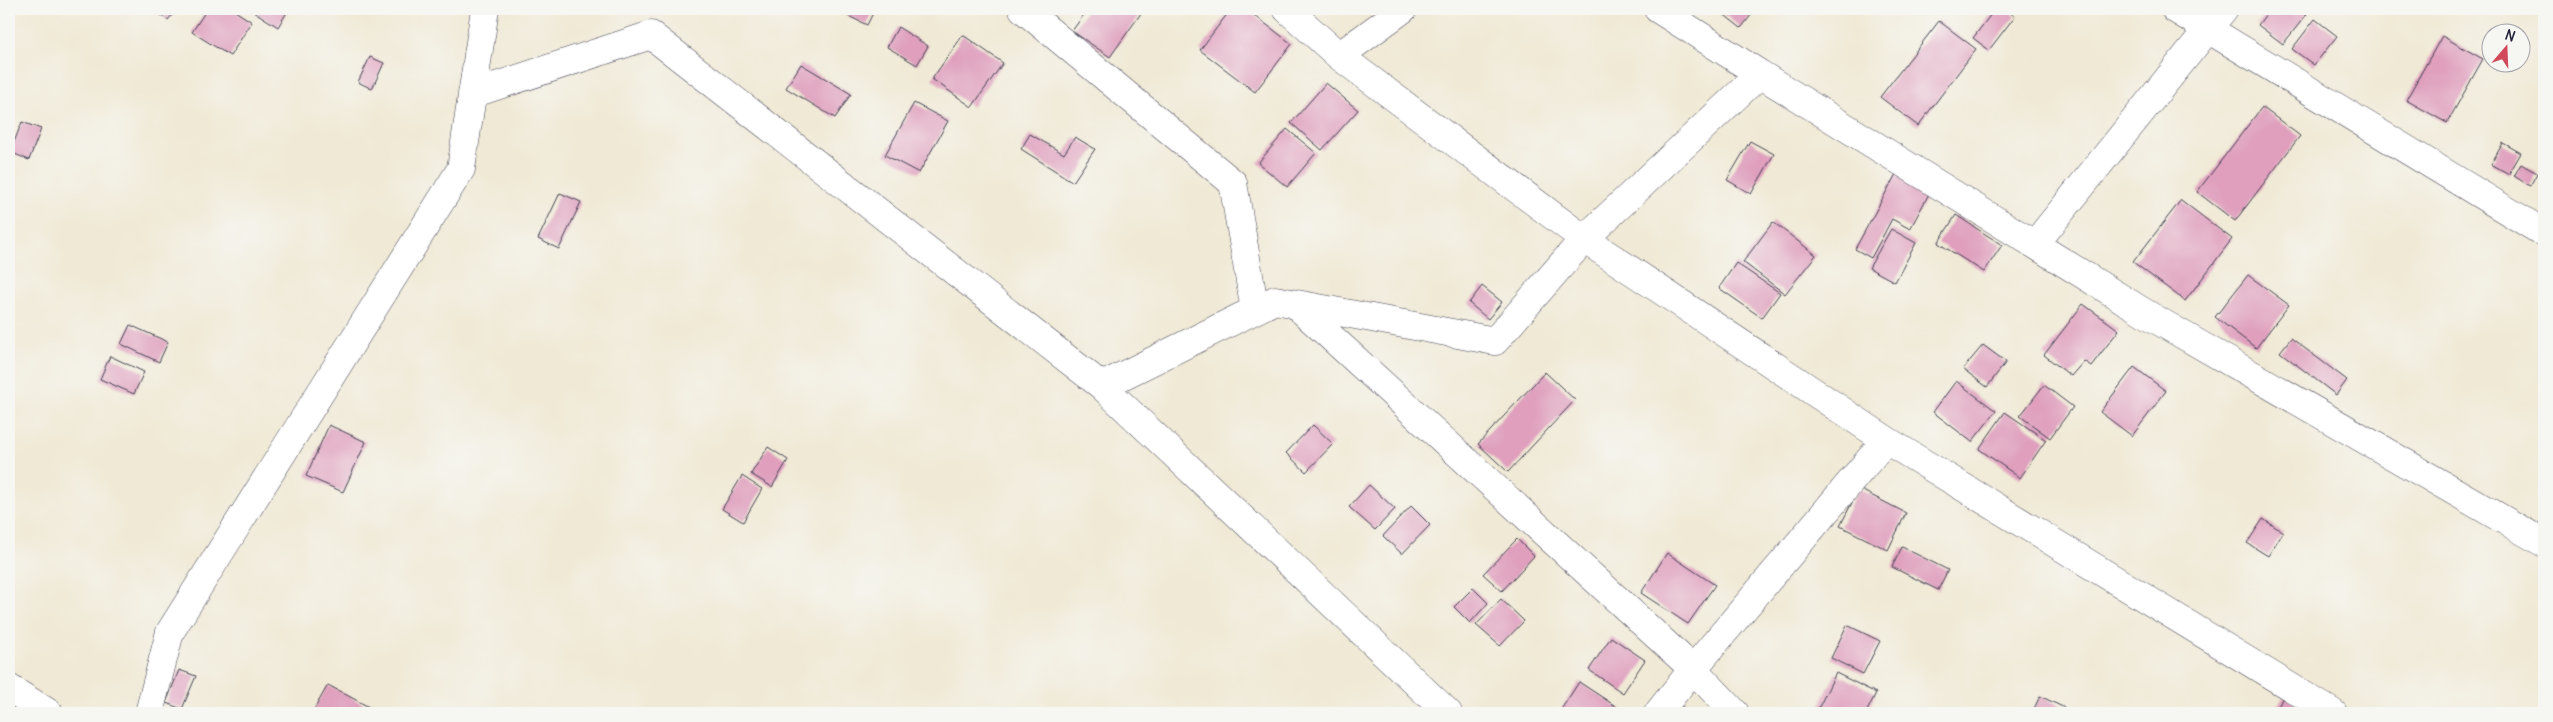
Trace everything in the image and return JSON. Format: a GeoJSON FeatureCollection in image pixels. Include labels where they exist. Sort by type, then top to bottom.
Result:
{"type":"FeatureCollection","features":[{"type":"Feature","properties":{"kind":"street"},"geometry":{"type":"LineString","coordinates":[[149,713],[170,632],[461,169],[485,9]]}},
{"type":"Feature","properties":{"kind":"street"},"geometry":{"type":"LineString","coordinates":[[1023,9],[1233,183],[1255,310]]}},
{"type":"Feature","properties":{"kind":"street"},"geometry":{"type":"LineString","coordinates":[[1287,9],[1339,56],[1584,239],[1886,440],[2333,713]]}},
{"type":"Feature","properties":{"kind":"street"},"geometry":{"type":"LineString","coordinates":[[1339,56],[1402,9]]}},
{"type":"Feature","properties":{"kind":"street"},"geometry":{"type":"LineString","coordinates":[[1658,9],[2145,313],[2544,542]]}},
{"type":"Feature","properties":{"kind":"street"},"geometry":{"type":"LineString","coordinates":[[2175,9],[2215,18],[2544,234]]}},
{"type":"Feature","properties":{"kind":"street"},"geometry":{"type":"LineString","coordinates":[[2035,244],[2215,18]]}},
{"type":"Feature","properties":{"kind":"street"},"geometry":{"type":"LineString","coordinates":[[472,94],[651,36],[1102,386],[1448,713]]}},
{"type":"Feature","properties":{"kind":"street"},"geometry":{"type":"LineString","coordinates":[[1102,386],[1275,300],[1495,341],[1584,239],[1760,74]]}},
{"type":"Feature","properties":{"kind":"street"},"geometry":{"type":"LineString","coordinates":[[1295,304],[1692,669],[1735,713]]}},
{"type":"Feature","properties":{"kind":"street"},"geometry":{"type":"LineString","coordinates":[[1658,713],[1692,669],[1886,440]]}},
{"type":"Feature","properties":{"kind":"street"},"geometry":{"type":"LineString","coordinates":[[9,688],[49,713]]}},
{"type":"Feature","properties":{"kind":"building"},"geometry":{"type":"Polygon","coordinates":[[[152,9],[177,9],[168,20],[152,9]]]}},
{"type":"Feature","properties":{"kind":"building"},"geometry":{"type":"Polygon","coordinates":[[[207,9],[232,9],[252,22],[230,56],[192,32],[207,9]]]}},
{"type":"Feature","properties":{"kind":"building"},"geometry":{"type":"Polygon","coordinates":[[[250,9],[289,9],[278,27],[250,9]]]}},
{"type":"Feature","properties":{"kind":"building"},"geometry":{"type":"Polygon","coordinates":[[[844,9],[875,9],[867,25],[842,13],[844,9]]]}},
{"type":"Feature","properties":{"kind":"building"},"geometry":{"type":"Polygon","coordinates":[[[1088,9],[1144,9],[1110,57],[1072,31],[1088,9]]]}},
{"type":"Feature","properties":{"kind":"building"},"geometry":{"type":"Polygon","coordinates":[[[1231,9],[1246,9],[1292,44],[1255,92],[1200,50],[1231,9]]]}},
{"type":"Feature","properties":{"kind":"building"},"geometry":{"type":"Polygon","coordinates":[[[1717,9],[1756,9],[1741,28],[1717,9]]]}},
{"type":"Feature","properties":{"kind":"building"},"geometry":{"type":"Polygon","coordinates":[[[1995,9],[2005,9],[2015,16],[1989,50],[1973,38],[1995,9]]]}},
{"type":"Feature","properties":{"kind":"building"},"geometry":{"type":"Polygon","coordinates":[[[2270,9],[2300,9],[2307,14],[2283,44],[2258,25],[2270,9]]]}},
{"type":"Feature","properties":{"kind":"building"},"geometry":{"type":"Polygon","coordinates":[[[2315,19],[2337,36],[2314,65],[2292,49],[2315,19]]]}},
{"type":"Feature","properties":{"kind":"building"},"geometry":{"type":"Polygon","coordinates":[[[1939,21],[1976,49],[1918,126],[1880,97],[1939,21]]]}},
{"type":"Feature","properties":{"kind":"building"},"geometry":{"type":"Polygon","coordinates":[[[898,27],[928,46],[917,65],[887,47],[898,27]]]}},
{"type":"Feature","properties":{"kind":"building"},"geometry":{"type":"Polygon","coordinates":[[[963,35],[1003,63],[972,107],[932,79],[963,35]]]}},
{"type":"Feature","properties":{"kind":"building"},"geometry":{"type":"Polygon","coordinates":[[[2442,36],[2480,57],[2480,64],[2447,123],[2406,100],[2442,36]]]}},
{"type":"Feature","properties":{"kind":"building"},"geometry":{"type":"Polygon","coordinates":[[[370,57],[384,63],[372,89],[358,82],[370,57]]]}},
{"type":"Feature","properties":{"kind":"building"},"geometry":{"type":"Polygon","coordinates":[[[801,64],[851,94],[835,118],[786,88],[801,64]]]}},
{"type":"Feature","properties":{"kind":"building"},"geometry":{"type":"Polygon","coordinates":[[[1326,83],[1358,110],[1322,150],[1291,123],[1326,83]]]}},
{"type":"Feature","properties":{"kind":"building"},"geometry":{"type":"Polygon","coordinates":[[[914,103],[948,121],[919,173],[885,155],[914,103]]]}},
{"type":"Feature","properties":{"kind":"building"},"geometry":{"type":"Polygon","coordinates":[[[2262,107],[2300,136],[2235,221],[2197,192],[2262,107]]]}},
{"type":"Feature","properties":{"kind":"building"},"geometry":{"type":"Polygon","coordinates":[[[22,122],[41,129],[29,160],[10,152],[22,122]]]}},
{"type":"Feature","properties":{"kind":"building"},"geometry":{"type":"Polygon","coordinates":[[[1287,129],[1316,153],[1287,187],[1258,163],[1287,129]]]}},
{"type":"Feature","properties":{"kind":"building"},"geometry":{"type":"Polygon","coordinates":[[[1030,134],[1064,154],[1075,137],[1095,149],[1073,182],[1021,149],[1030,134]]]}},
{"type":"Feature","properties":{"kind":"building"},"geometry":{"type":"Polygon","coordinates":[[[1750,141],[1774,154],[1751,194],[1727,180],[1750,141]]]}},
{"type":"Feature","properties":{"kind":"building"},"geometry":{"type":"Polygon","coordinates":[[[2503,143],[2521,153],[2509,174],[2491,164],[2503,143]]]}},
{"type":"Feature","properties":{"kind":"building"},"geometry":{"type":"Polygon","coordinates":[[[2521,164],[2537,173],[2530,186],[2514,176],[2521,164]]]}},
{"type":"Feature","properties":{"kind":"building"},"geometry":{"type":"Polygon","coordinates":[[[1896,174],[1930,192],[1910,229],[1892,219],[1871,258],[1855,249],[1896,174]]]}},
{"type":"Feature","properties":{"kind":"building"},"geometry":{"type":"Polygon","coordinates":[[[560,193],[581,202],[559,249],[538,239],[560,193]]]}},
{"type":"Feature","properties":{"kind":"building"},"geometry":{"type":"Polygon","coordinates":[[[2181,200],[2232,239],[2185,301],[2133,262],[2181,200]]]}},
{"type":"Feature","properties":{"kind":"building"},"geometry":{"type":"Polygon","coordinates":[[[1956,215],[2002,245],[1984,272],[1938,243],[1956,215]]]}},
{"type":"Feature","properties":{"kind":"building"},"geometry":{"type":"Polygon","coordinates":[[[1773,222],[1816,255],[1785,294],[1743,262],[1773,222]]]}},
{"type":"Feature","properties":{"kind":"building"},"geometry":{"type":"Polygon","coordinates":[[[1891,229],[1916,243],[1895,282],[1869,268],[1891,229]]]}},
{"type":"Feature","properties":{"kind":"building"},"geometry":{"type":"Polygon","coordinates":[[[1736,263],[1780,293],[1762,318],[1719,288],[1736,263]]]}},
{"type":"Feature","properties":{"kind":"building"},"geometry":{"type":"Polygon","coordinates":[[[2248,275],[2289,305],[2256,348],[2215,317],[2248,275]]]}},
{"type":"Feature","properties":{"kind":"building"},"geometry":{"type":"Polygon","coordinates":[[[1482,286],[1502,302],[1488,319],[1469,303],[1482,286]]]}},
{"type":"Feature","properties":{"kind":"building"},"geometry":{"type":"Polygon","coordinates":[[[2083,304],[2119,330],[2091,366],[2084,361],[2071,376],[2044,355],[2083,304]]]}},
{"type":"Feature","properties":{"kind":"building"},"geometry":{"type":"Polygon","coordinates":[[[130,325],[168,342],[159,362],[121,344],[130,325]]]}},
{"type":"Feature","properties":{"kind":"building"},"geometry":{"type":"Polygon","coordinates":[[[2291,338],[2347,380],[2336,395],[2280,352],[2291,338]]]}},
{"type":"Feature","properties":{"kind":"building"},"geometry":{"type":"Polygon","coordinates":[[[1983,345],[2006,362],[1987,387],[1963,369],[1983,345]]]}},
{"type":"Feature","properties":{"kind":"building"},"geometry":{"type":"Polygon","coordinates":[[[110,356],[144,372],[134,394],[100,379],[110,356]]]}},
{"type":"Feature","properties":{"kind":"building"},"geometry":{"type":"Polygon","coordinates":[[[2134,367],[2166,391],[2132,436],[2100,412],[2134,367]]]}},
{"type":"Feature","properties":{"kind":"building"},"geometry":{"type":"Polygon","coordinates":[[[1545,372],[1575,400],[1508,472],[1478,444],[1545,372]]]}},
{"type":"Feature","properties":{"kind":"building"},"geometry":{"type":"Polygon","coordinates":[[[1956,381],[1996,411],[1972,442],[1933,412],[1956,381]]]}},
{"type":"Feature","properties":{"kind":"building"},"geometry":{"type":"Polygon","coordinates":[[[2044,385],[2073,407],[2050,438],[2020,416],[2044,385]]]}},
{"type":"Feature","properties":{"kind":"building"},"geometry":{"type":"Polygon","coordinates":[[[2005,412],[2046,440],[2020,478],[1979,449],[2005,412]]]}},
{"type":"Feature","properties":{"kind":"building"},"geometry":{"type":"Polygon","coordinates":[[[329,425],[366,442],[343,492],[306,476],[329,425]]]}},
{"type":"Feature","properties":{"kind":"building"},"geometry":{"type":"Polygon","coordinates":[[[1313,425],[1333,444],[1306,472],[1286,453],[1313,425]]]}},
{"type":"Feature","properties":{"kind":"building"},"geometry":{"type":"Polygon","coordinates":[[[768,447],[788,460],[772,487],[751,474],[768,447]]]}},
{"type":"Feature","properties":{"kind":"building"},"geometry":{"type":"Polygon","coordinates":[[[742,476],[762,489],[743,522],[722,509],[742,476]]]}},
{"type":"Feature","properties":{"kind":"building"},"geometry":{"type":"Polygon","coordinates":[[[1369,485],[1395,509],[1375,530],[1349,507],[1369,485]]]}},
{"type":"Feature","properties":{"kind":"building"},"geometry":{"type":"Polygon","coordinates":[[[1859,489],[1906,513],[1888,550],[1840,526],[1859,489]]]}},
{"type":"Feature","properties":{"kind":"building"},"geometry":{"type":"Polygon","coordinates":[[[1411,506],[1430,525],[1402,554],[1383,536],[1411,506]]]}},
{"type":"Feature","properties":{"kind":"building"},"geometry":{"type":"Polygon","coordinates":[[[2263,519],[2283,532],[2268,556],[2247,543],[2263,519]]]}},
{"type":"Feature","properties":{"kind":"building"},"geometry":{"type":"Polygon","coordinates":[[[1517,539],[1534,556],[1502,591],[1483,574],[1517,539]]]}},
{"type":"Feature","properties":{"kind":"building"},"geometry":{"type":"Polygon","coordinates":[[[1902,547],[1948,570],[1938,590],[1892,567],[1902,547]]]}},
{"type":"Feature","properties":{"kind":"building"},"geometry":{"type":"Polygon","coordinates":[[[1667,553],[1715,585],[1688,624],[1641,593],[1667,553]]]}},
{"type":"Feature","properties":{"kind":"building"},"geometry":{"type":"Polygon","coordinates":[[[1473,588],[1488,603],[1470,623],[1454,607],[1473,588]]]}},
{"type":"Feature","properties":{"kind":"building"},"geometry":{"type":"Polygon","coordinates":[[[1501,599],[1524,621],[1500,646],[1476,625],[1501,599]]]}},
{"type":"Feature","properties":{"kind":"building"},"geometry":{"type":"Polygon","coordinates":[[[1847,625],[1880,641],[1863,674],[1831,658],[1847,625]]]}},
{"type":"Feature","properties":{"kind":"building"},"geometry":{"type":"Polygon","coordinates":[[[1611,637],[1645,660],[1623,693],[1589,670],[1611,637]]]}},
{"type":"Feature","properties":{"kind":"building"},"geometry":{"type":"Polygon","coordinates":[[[179,670],[196,676],[182,709],[166,703],[179,670]]]}},
{"type":"Feature","properties":{"kind":"building"},"geometry":{"type":"Polygon","coordinates":[[[1836,673],[1876,693],[1866,713],[1816,713],[1836,673]]]}},
{"type":"Feature","properties":{"kind":"building"},"geometry":{"type":"Polygon","coordinates":[[[1579,682],[1626,713],[1563,713],[1560,711],[1579,682]]]}},
{"type":"Feature","properties":{"kind":"building"},"geometry":{"type":"Polygon","coordinates":[[[328,685],[369,707],[366,713],[312,713],[328,685]]]}},
{"type":"Feature","properties":{"kind":"building"},"geometry":{"type":"Polygon","coordinates":[[[2040,696],[2075,713],[2032,713],[2040,696]]]}},
{"type":"Feature","properties":{"kind":"building"},"geometry":{"type":"Polygon","coordinates":[[[2283,697],[2319,713],[2275,713],[2283,697]]]}},
{"type":"Feature","properties":{"kind":"building"},"geometry":{"type":"Polygon","coordinates":[[[1681,706],[1691,713],[1675,713],[1681,706]]]}}]}
